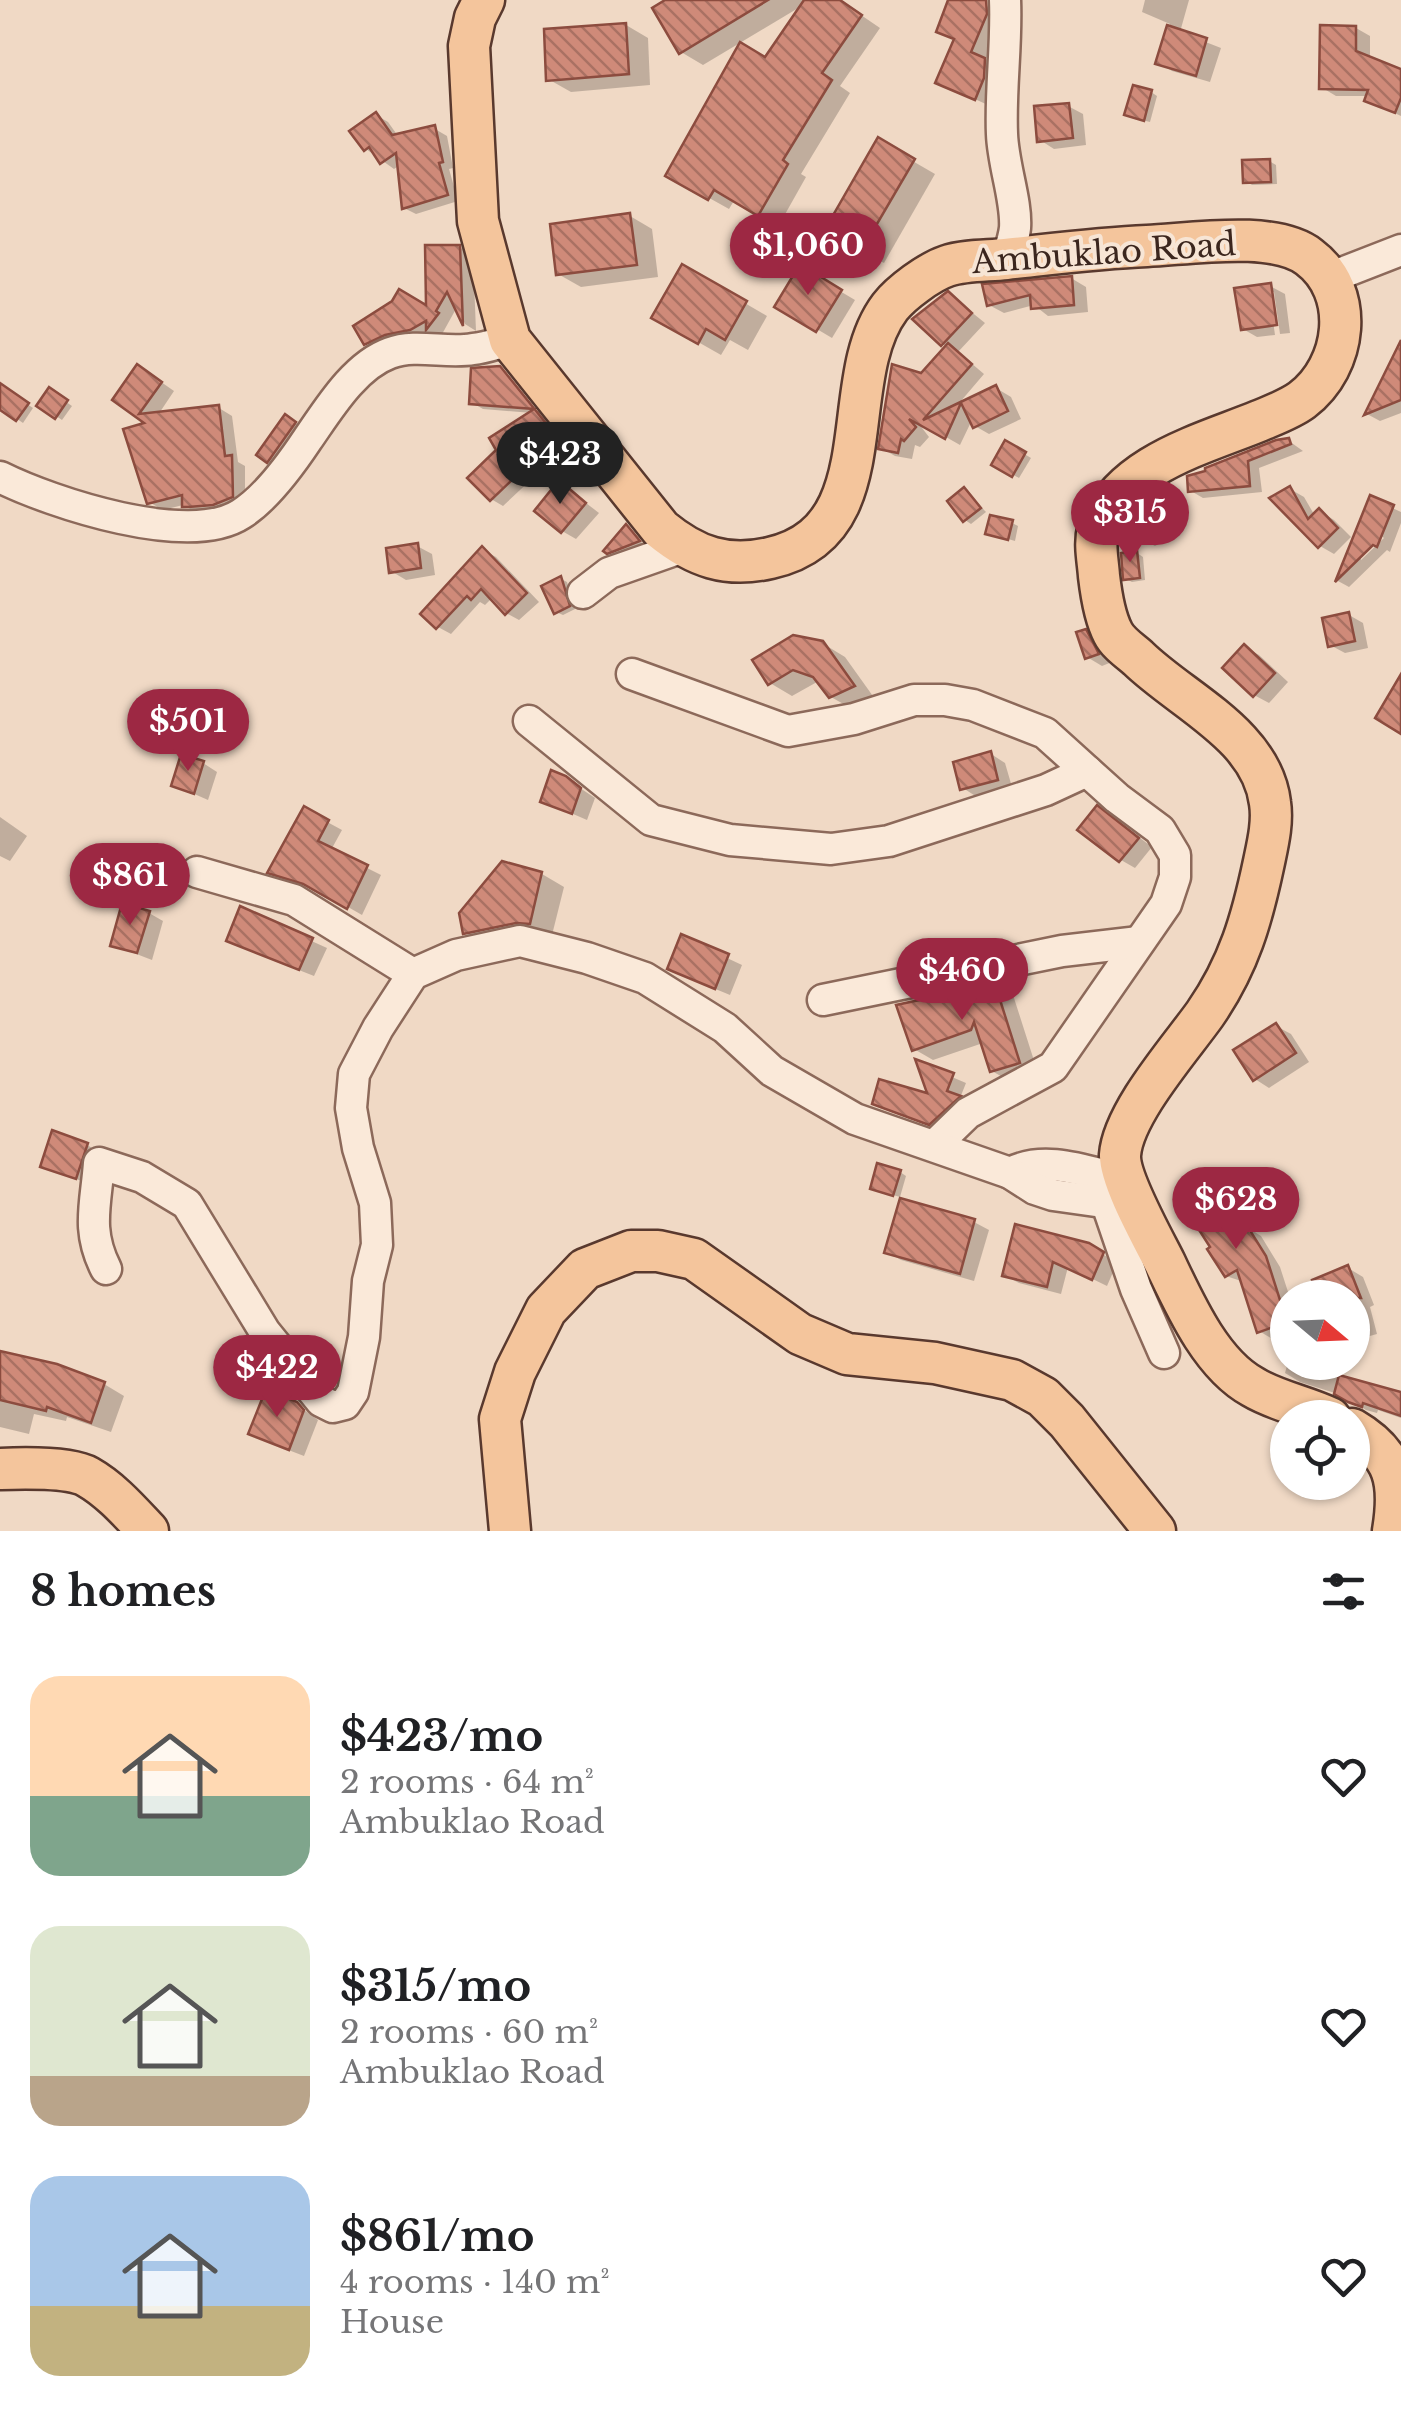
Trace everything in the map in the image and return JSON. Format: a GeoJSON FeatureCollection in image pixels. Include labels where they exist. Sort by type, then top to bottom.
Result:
{"type":"FeatureCollection","features":[{"type":"Feature","properties":{"kind":"main road","name":"Ambuklao Road"},"geometry":{"type":"LineString","coordinates":[[484,0],[469,46],[478,221],[510,340],[662,529],[683,546],[728,563],[788,554],[830,520],[851,470],[872,342],[891,305],[948,266],[1114,247],[1263,241],[1297,249],[1314,260],[1329,278]]}},
{"type":"Feature","properties":{"kind":"main road"},"geometry":{"type":"LineString","coordinates":[[1284,1400],[1254,1388],[1213,1347],[1124,1197],[1119,1161],[1125,1132],[1164,1068],[1208,1009],[1251,927],[1270,832],[1270,800],[1262,776],[1245,748],[1156,676],[1114,636],[1100,587],[1096,536],[1110,502],[1141,474],[1302,401],[1334,356],[1342,328],[1340,300],[1329,278]]}},
{"type":"Feature","properties":{"kind":"main road"},"geometry":{"type":"LineString","coordinates":[[510,1531],[500,1419],[515,1372],[546,1310],[585,1270],[630,1251],[658,1251],[694,1258],[800,1334],[847,1354],[935,1364],[1012,1380],[1042,1396],[1068,1421],[1155,1531]]}},
{"type":"Feature","properties":{"kind":"main road"},"geometry":{"type":"LineString","coordinates":[[1370,1440],[1396,1463],[1400,1489],[1394,1531]]}},
{"type":"Feature","properties":{"kind":"main road"},"geometry":{"type":"LineString","coordinates":[[0,1470],[85,1474],[114,1496],[148,1531]]}},
{"type":"Feature","properties":{"kind":"street"},"geometry":{"type":"LineString","coordinates":[[1005,0],[1002,148],[1015,230],[1007,259]]}},
{"type":"Feature","properties":{"kind":"street"},"geometry":{"type":"LineString","coordinates":[[1329,278],[1401,250]]}},
{"type":"Feature","properties":{"kind":"street"},"geometry":{"type":"LineString","coordinates":[[0,477],[27,491],[116,518],[188,528],[240,515],[290,466],[356,376],[388,354],[416,348],[472,350],[510,340]]}},
{"type":"Feature","properties":{"kind":"street"},"geometry":{"type":"LineString","coordinates":[[584,593],[609,572],[683,546]]}},
{"type":"Feature","properties":{"kind":"street"},"geometry":{"type":"LineString","coordinates":[[632,674],[788,730],[854,719],[914,700],[973,705],[1045,733],[1160,830],[1175,855],[1175,877],[1166,904],[1053,1068],[968,1113],[935,1145]]}},
{"type":"Feature","properties":{"kind":"street"},"geometry":{"type":"LineString","coordinates":[[529,720],[651,820],[730,840],[831,849],[890,841],[1046,790],[1087,771]]}},
{"type":"Feature","properties":{"kind":"street"},"geometry":{"type":"LineString","coordinates":[[196,872],[294,900],[413,974]]}},
{"type":"Feature","properties":{"kind":"street"},"geometry":{"type":"LineString","coordinates":[[106,1268],[97,1251],[92,1223],[99,1164],[142,1177],[187,1204],[246,1304],[277,1347],[321,1401],[332,1407],[344,1404],[353,1392],[377,1244],[375,1203],[358,1148],[351,1108],[354,1074],[413,974],[456,955],[520,941],[645,978],[725,1028],[772,1071],[854,1119],[1010,1173],[1046,1163],[1124,1197],[1136,1289],[1164,1353]]}},
{"type":"Feature","properties":{"kind":"street"},"geometry":{"type":"LineString","coordinates":[[823,1000],[1062,951],[1139,942]]}},
{"type":"Feature","properties":{"kind":"building"},"geometry":{"type":"Polygon","coordinates":[[[665,0],[768,0],[679,54],[652,8],[665,0]]]}},
{"type":"Feature","properties":{"kind":"building"},"geometry":{"type":"Polygon","coordinates":[[[804,0],[840,0],[862,15],[822,73],[832,80],[783,160],[788,164],[758,216],[714,190],[708,200],[665,176],[740,42],[765,57],[804,0]]]}},
{"type":"Feature","properties":{"kind":"building"},"geometry":{"type":"Polygon","coordinates":[[[948,0],[986,0],[987,14],[971,52],[985,58],[984,78],[975,100],[935,83],[954,39],[936,32],[948,0]]]}},
{"type":"Feature","properties":{"kind":"building"},"geometry":{"type":"Polygon","coordinates":[[[626,23],[629,74],[546,81],[544,29],[626,23]]]}},
{"type":"Feature","properties":{"kind":"building"},"geometry":{"type":"Polygon","coordinates":[[[1167,25],[1207,38],[1196,76],[1155,64],[1167,25]]]}},
{"type":"Feature","properties":{"kind":"building"},"geometry":{"type":"Polygon","coordinates":[[[1320,25],[1356,26],[1356,51],[1401,69],[1401,98],[1395,113],[1364,101],[1368,90],[1319,89],[1320,25]]]}},
{"type":"Feature","properties":{"kind":"building"},"geometry":{"type":"Polygon","coordinates":[[[1133,85],[1152,90],[1144,121],[1124,115],[1133,85]]]}},
{"type":"Feature","properties":{"kind":"building"},"geometry":{"type":"Polygon","coordinates":[[[1069,103],[1073,138],[1037,142],[1034,106],[1069,103]]]}},
{"type":"Feature","properties":{"kind":"building"},"geometry":{"type":"Polygon","coordinates":[[[376,112],[392,135],[435,125],[443,162],[439,163],[448,195],[402,209],[396,153],[380,164],[369,147],[364,151],[349,131],[376,112]]]}},
{"type":"Feature","properties":{"kind":"building"},"geometry":{"type":"Polygon","coordinates":[[[878,137],[915,159],[860,253],[824,231],[878,137]]]}},
{"type":"Feature","properties":{"kind":"building"},"geometry":{"type":"Polygon","coordinates":[[[1270,159],[1271,182],[1243,183],[1242,160],[1270,159]]]}},
{"type":"Feature","properties":{"kind":"building"},"geometry":{"type":"Polygon","coordinates":[[[630,213],[637,265],[556,275],[550,224],[630,213]]]}},
{"type":"Feature","properties":{"kind":"building"},"geometry":{"type":"Polygon","coordinates":[[[425,245],[460,245],[463,326],[447,292],[436,311],[439,313],[426,330],[426,321],[364,345],[353,326],[392,301],[399,289],[426,305],[425,245]]]}},
{"type":"Feature","properties":{"kind":"building"},"geometry":{"type":"Polygon","coordinates":[[[682,264],[747,301],[725,340],[706,329],[698,344],[651,318],[682,264]]]}},
{"type":"Feature","properties":{"kind":"building"},"geometry":{"type":"Polygon","coordinates":[[[800,264],[842,290],[816,332],[774,307],[800,264]]]}},
{"type":"Feature","properties":{"kind":"building"},"geometry":{"type":"Polygon","coordinates":[[[1072,276],[1074,305],[1031,309],[1030,295],[987,306],[982,284],[1072,276]]]}},
{"type":"Feature","properties":{"kind":"building"},"geometry":{"type":"Polygon","coordinates":[[[1271,283],[1277,325],[1241,330],[1234,288],[1271,283]]]}},
{"type":"Feature","properties":{"kind":"building"},"geometry":{"type":"Polygon","coordinates":[[[948,291],[972,313],[941,346],[912,319],[948,291]]]}},
{"type":"Feature","properties":{"kind":"building"},"geometry":{"type":"Polygon","coordinates":[[[1401,340],[1401,400],[1364,415],[1401,340]]]}},
{"type":"Feature","properties":{"kind":"building"},"geometry":{"type":"Polygon","coordinates":[[[948,343],[972,364],[923,420],[996,385],[1008,411],[973,428],[961,403],[945,439],[909,419],[916,427],[904,441],[901,439],[898,453],[878,449],[892,364],[921,373],[948,343]]]}},
{"type":"Feature","properties":{"kind":"building"},"geometry":{"type":"Polygon","coordinates":[[[137,364],[162,382],[139,414],[219,405],[225,456],[232,455],[233,497],[213,505],[182,507],[182,495],[147,504],[123,429],[144,423],[112,400],[137,364]]]}},
{"type":"Feature","properties":{"kind":"building"},"geometry":{"type":"Polygon","coordinates":[[[500,366],[557,437],[490,501],[467,478],[496,450],[489,438],[534,409],[469,404],[471,368],[500,366]]]}},
{"type":"Feature","properties":{"kind":"building"},"geometry":{"type":"Polygon","coordinates":[[[0,383],[29,403],[16,421],[0,410],[0,383]]]}},
{"type":"Feature","properties":{"kind":"building"},"geometry":{"type":"Polygon","coordinates":[[[49,387],[68,400],[55,419],[36,406],[49,387]]]}},
{"type":"Feature","properties":{"kind":"building"},"geometry":{"type":"Polygon","coordinates":[[[285,414],[296,422],[267,463],[256,455],[285,414]]]}},
{"type":"Feature","properties":{"kind":"building"},"geometry":{"type":"Polygon","coordinates":[[[1289,438],[1291,444],[1248,461],[1250,486],[1188,492],[1187,476],[1289,438]]]}},
{"type":"Feature","properties":{"kind":"building"},"geometry":{"type":"Polygon","coordinates":[[[1005,440],[1026,452],[1012,477],[991,465],[1005,440]]]}},
{"type":"Feature","properties":{"kind":"building"},"geometry":{"type":"Polygon","coordinates":[[[559,480],[586,503],[561,533],[534,511],[559,480]]]}},
{"type":"Feature","properties":{"kind":"building"},"geometry":{"type":"Polygon","coordinates":[[[1290,486],[1308,519],[1319,508],[1338,528],[1318,548],[1269,498],[1290,486]]]}},
{"type":"Feature","properties":{"kind":"building"},"geometry":{"type":"Polygon","coordinates":[[[964,487],[981,508],[963,522],[947,501],[964,487]]]}},
{"type":"Feature","properties":{"kind":"building"},"geometry":{"type":"Polygon","coordinates":[[[1370,495],[1394,505],[1377,547],[1373,545],[1335,582],[1370,495]]]}},
{"type":"Feature","properties":{"kind":"building"},"geometry":{"type":"Polygon","coordinates":[[[1147,501],[1161,526],[1138,539],[1128,521],[1147,501]]]}},
{"type":"Feature","properties":{"kind":"building"},"geometry":{"type":"Polygon","coordinates":[[[990,515],[1013,520],[1008,540],[985,534],[990,515]]]}},
{"type":"Feature","properties":{"kind":"building"},"geometry":{"type":"Polygon","coordinates":[[[626,524],[640,541],[607,554],[603,551],[626,524]]]}},
{"type":"Feature","properties":{"kind":"building"},"geometry":{"type":"Polygon","coordinates":[[[418,543],[421,568],[389,573],[386,548],[418,543]]]}},
{"type":"Feature","properties":{"kind":"building"},"geometry":{"type":"Polygon","coordinates":[[[482,546],[527,593],[505,615],[481,589],[471,600],[467,596],[436,629],[420,614],[482,546]]]}},
{"type":"Feature","properties":{"kind":"building"},"geometry":{"type":"Polygon","coordinates":[[[1137,550],[1140,578],[1123,580],[1121,553],[1137,550]]]}},
{"type":"Feature","properties":{"kind":"building"},"geometry":{"type":"Polygon","coordinates":[[[561,576],[570,606],[554,614],[541,586],[561,576]]]}},
{"type":"Feature","properties":{"kind":"building"},"geometry":{"type":"Polygon","coordinates":[[[1349,612],[1355,641],[1328,647],[1322,618],[1349,612]]]}},
{"type":"Feature","properties":{"kind":"building"},"geometry":{"type":"Polygon","coordinates":[[[1086,629],[1099,654],[1085,659],[1076,632],[1086,629]]]}},
{"type":"Feature","properties":{"kind":"building"},"geometry":{"type":"Polygon","coordinates":[[[793,635],[823,641],[855,686],[829,698],[813,677],[793,670],[768,685],[752,660],[793,635]]]}},
{"type":"Feature","properties":{"kind":"building"},"geometry":{"type":"Polygon","coordinates":[[[1244,644],[1275,673],[1253,697],[1222,668],[1244,644]]]}},
{"type":"Feature","properties":{"kind":"building"},"geometry":{"type":"Polygon","coordinates":[[[1401,674],[1401,734],[1375,718],[1401,674]]]}},
{"type":"Feature","properties":{"kind":"building"},"geometry":{"type":"Polygon","coordinates":[[[991,751],[998,780],[960,790],[953,762],[991,751]]]}},
{"type":"Feature","properties":{"kind":"building"},"geometry":{"type":"Polygon","coordinates":[[[181,754],[204,761],[194,794],[171,786],[181,754]]]}},
{"type":"Feature","properties":{"kind":"building"},"geometry":{"type":"Polygon","coordinates":[[[551,770],[581,788],[572,814],[540,802],[551,770]]]}},
{"type":"Feature","properties":{"kind":"building"},"geometry":{"type":"Polygon","coordinates":[[[1097,805],[1139,838],[1119,862],[1077,830],[1097,805]]]}},
{"type":"Feature","properties":{"kind":"building"},"geometry":{"type":"Polygon","coordinates":[[[304,806],[329,820],[318,841],[368,865],[347,909],[303,884],[267,873],[304,806]]]}},
{"type":"Feature","properties":{"kind":"building"},"geometry":{"type":"Polygon","coordinates":[[[161,850],[180,855],[171,890],[152,885],[161,850]]]}},
{"type":"Feature","properties":{"kind":"building"},"geometry":{"type":"Polygon","coordinates":[[[502,861],[542,872],[530,924],[516,923],[463,934],[459,913],[502,861]]]}},
{"type":"Feature","properties":{"kind":"building"},"geometry":{"type":"Polygon","coordinates":[[[122,903],[150,911],[137,953],[110,946],[122,903]]]}},
{"type":"Feature","properties":{"kind":"building"},"geometry":{"type":"Polygon","coordinates":[[[240,906],[313,938],[299,970],[226,941],[240,906]]]}},
{"type":"Feature","properties":{"kind":"building"},"geometry":{"type":"Polygon","coordinates":[[[681,934],[729,954],[715,989],[667,969],[681,934]]]}},
{"type":"Feature","properties":{"kind":"building"},"geometry":{"type":"Polygon","coordinates":[[[995,984],[1020,1063],[990,1072],[974,1022],[971,1030],[912,1051],[896,1005],[995,984]]]}},
{"type":"Feature","properties":{"kind":"building"},"geometry":{"type":"Polygon","coordinates":[[[1276,1023],[1296,1053],[1253,1081],[1233,1050],[1276,1023]]]}},
{"type":"Feature","properties":{"kind":"building"},"geometry":{"type":"Polygon","coordinates":[[[915,1059],[954,1073],[947,1091],[961,1096],[929,1125],[872,1104],[879,1079],[927,1093],[915,1059]]]}},
{"type":"Feature","properties":{"kind":"building"},"geometry":{"type":"Polygon","coordinates":[[[52,1130],[88,1143],[76,1179],[40,1167],[52,1130]]]}},
{"type":"Feature","properties":{"kind":"building"},"geometry":{"type":"Polygon","coordinates":[[[877,1163],[901,1170],[893,1196],[870,1189],[877,1163]]]}},
{"type":"Feature","properties":{"kind":"building"},"geometry":{"type":"Polygon","coordinates":[[[1214,1176],[1242,1227],[1246,1224],[1266,1256],[1274,1280],[1270,1280],[1270,1328],[1257,1333],[1237,1270],[1225,1277],[1178,1197],[1214,1176]]]}},
{"type":"Feature","properties":{"kind":"building"},"geometry":{"type":"Polygon","coordinates":[[[900,1198],[975,1219],[960,1274],[884,1253],[900,1198]]]}},
{"type":"Feature","properties":{"kind":"building"},"geometry":{"type":"Polygon","coordinates":[[[1015,1224],[1089,1243],[1104,1252],[1092,1280],[1053,1262],[1047,1287],[1002,1276],[1015,1224]]]}},
{"type":"Feature","properties":{"kind":"building"},"geometry":{"type":"Polygon","coordinates":[[[1348,1265],[1354,1280],[1312,1280],[1348,1265]]]}},
{"type":"Feature","properties":{"kind":"building"},"geometry":{"type":"Polygon","coordinates":[[[0,1351],[57,1364],[105,1382],[91,1423],[47,1407],[46,1411],[0,1400],[0,1351]]]}},
{"type":"Feature","properties":{"kind":"building"},"geometry":{"type":"Polygon","coordinates":[[[1338,1380],[1357,1380],[1401,1392],[1401,1416],[1370,1405],[1370,1400],[1344,1400],[1334,1394],[1338,1380]]]}},
{"type":"Feature","properties":{"kind":"building"},"geometry":{"type":"Polygon","coordinates":[[[266,1389],[297,1402],[304,1410],[289,1450],[248,1434],[266,1389]]]}}]}
